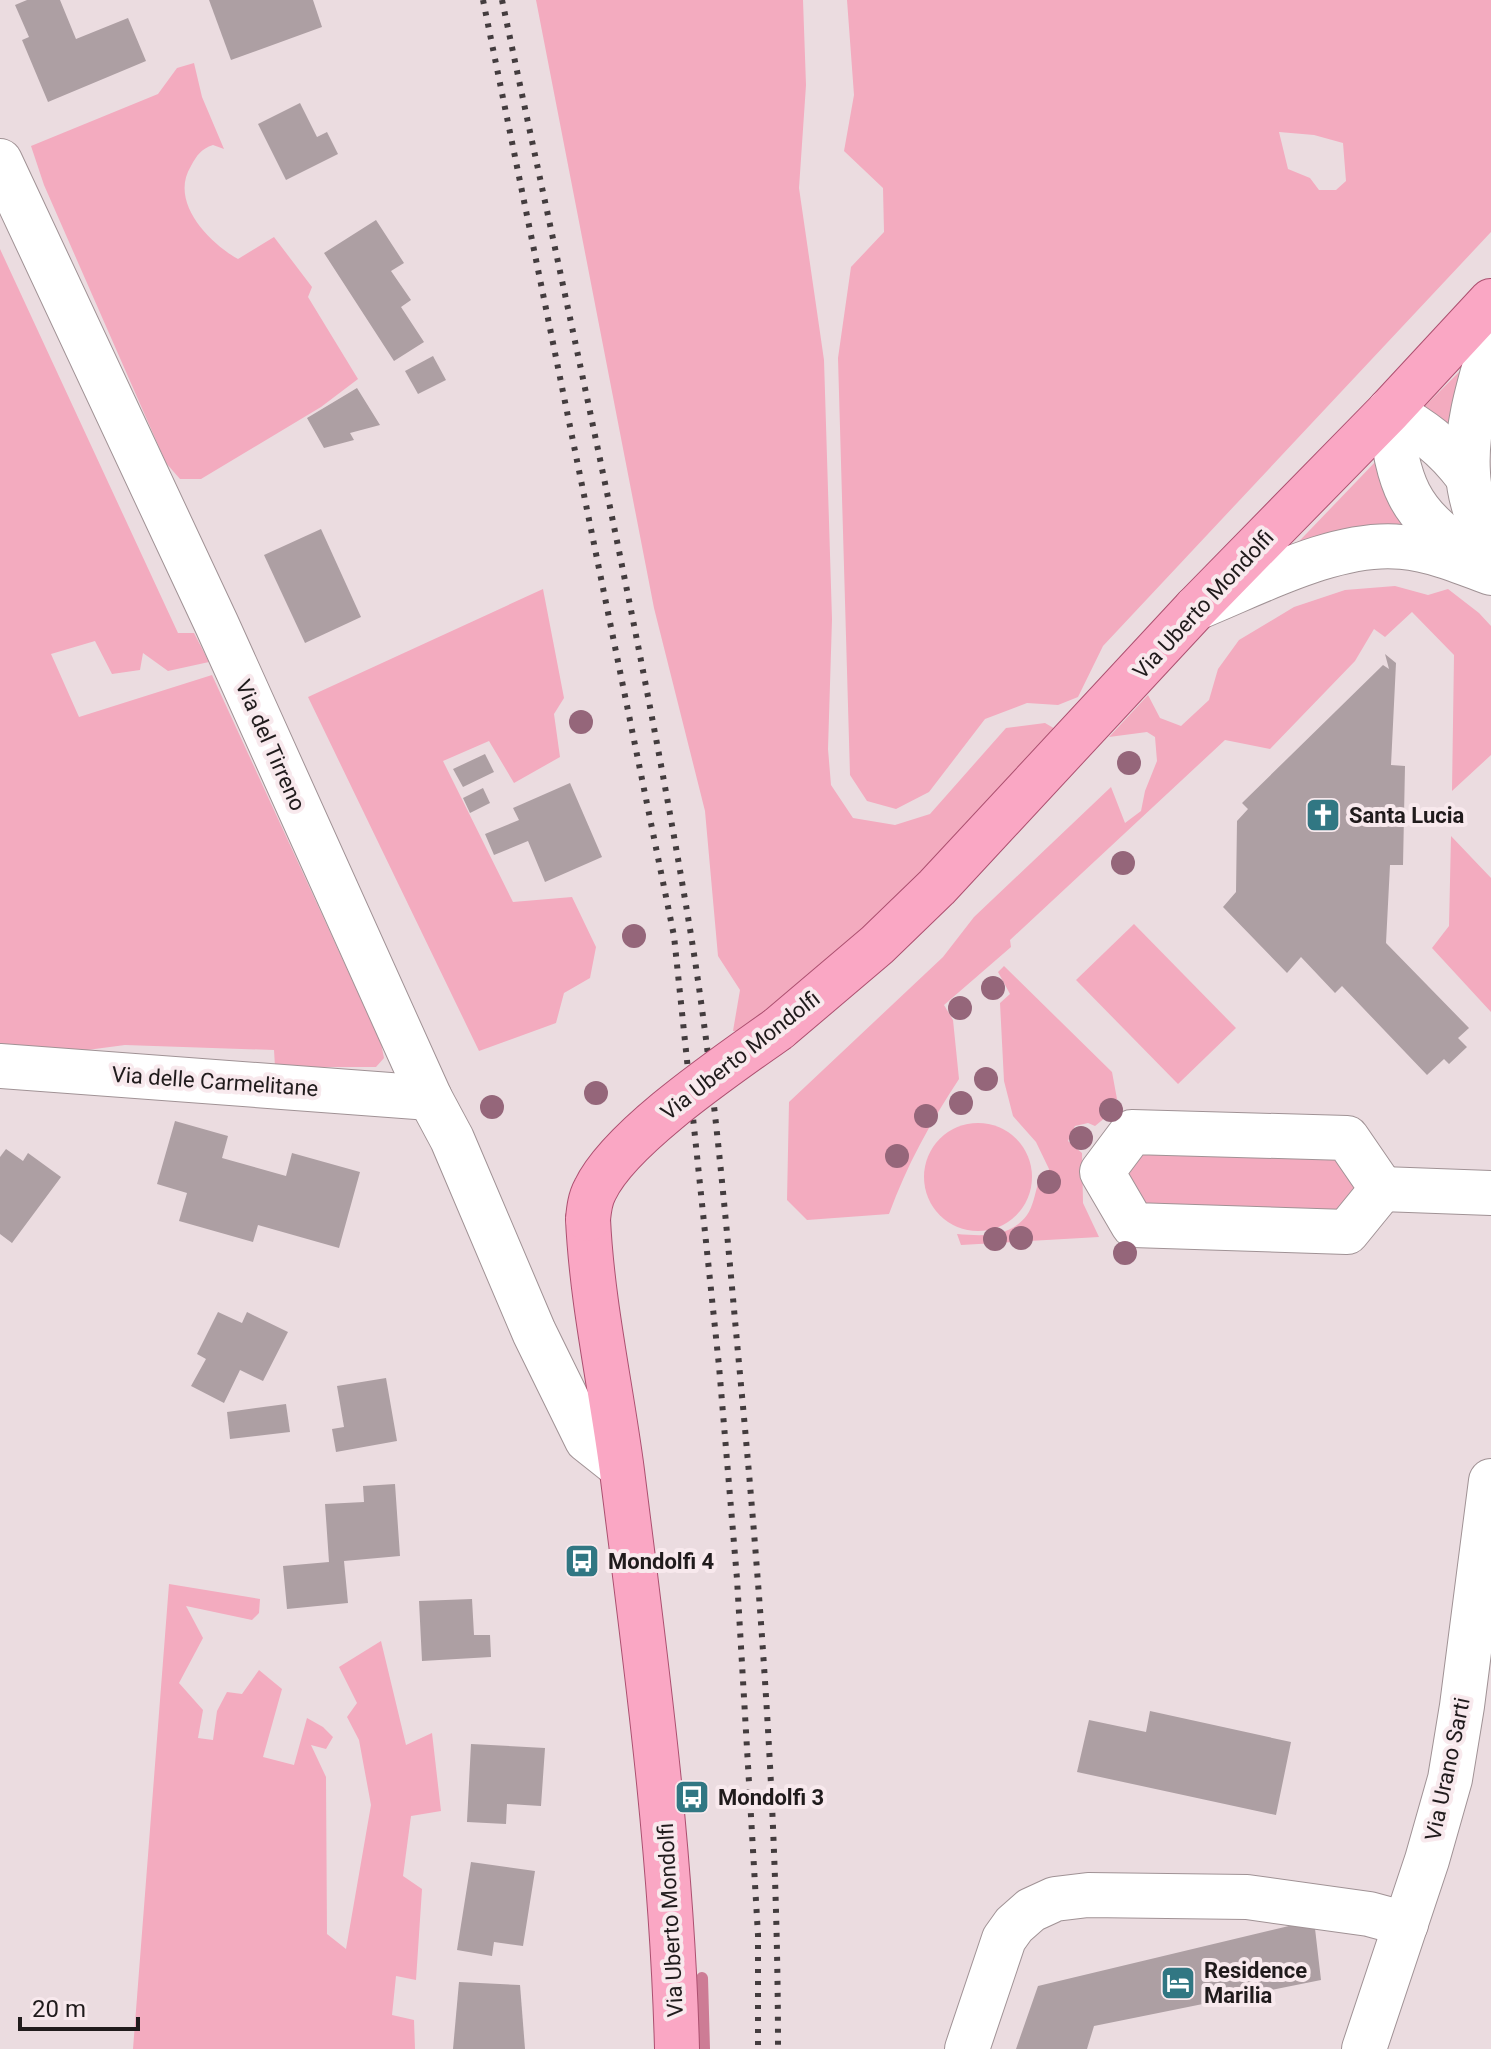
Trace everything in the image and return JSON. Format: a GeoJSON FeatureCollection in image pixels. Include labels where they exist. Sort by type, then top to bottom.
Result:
{"type":"FeatureCollection","features":[{"type":"Feature","properties":{"kind":"main road","name":"Via Uberto Mondolfi"},"geometry":{"type":"LineString","coordinates":[[677,2049],[663,1800],[621,1467],[594,1301],[588,1219],[595,1189],[612,1165],[637,1139],[677,1104],[778,1029],[877,945],[937,887],[1196,608],[1389,411],[1491,301]]}},
{"type":"Feature","properties":{"kind":"street","name":"Via del Tirreno"},"geometry":{"type":"LineString","coordinates":[[0,161],[217,625],[430,1098],[452,1139],[534,1332],[587,1440],[621,1467]]}},
{"type":"Feature","properties":{"kind":"street"},"geometry":{"type":"LineString","coordinates":[[1491,344],[1476,403],[1467,476],[1491,558]]}},
{"type":"Feature","properties":{"kind":"street"},"geometry":{"type":"LineString","coordinates":[[1389,411],[1424,430],[1467,476]]}},
{"type":"Feature","properties":{"kind":"street"},"geometry":{"type":"LineString","coordinates":[[1389,411],[1395,454],[1412,503],[1432,527],[1491,572]]}},
{"type":"Feature","properties":{"kind":"street"},"geometry":{"type":"LineString","coordinates":[[1196,608],[1309,563],[1376,547],[1400,546],[1436,553],[1491,572]]}},
{"type":"Feature","properties":{"kind":"street","name":"Via delle Carmelitane"},"geometry":{"type":"LineString","coordinates":[[0,1066],[430,1098]]}},
{"type":"Feature","properties":{"kind":"street"},"geometry":{"type":"LineString","coordinates":[[1132,1132],[1347,1138],[1382,1189],[1347,1232],[1133,1225],[1102,1172],[1132,1132]]}},
{"type":"Feature","properties":{"kind":"street"},"geometry":{"type":"LineString","coordinates":[[1382,1189],[1491,1193]]}},
{"type":"Feature","properties":{"kind":"street","name":"Via del Tirreno"},"geometry":{"type":"LineString","coordinates":[[534,1332],[570,1362],[587,1370],[601,1359],[594,1301]]}},
{"type":"Feature","properties":{"kind":"street","name":"Via Urano Sarti"},"geometry":{"type":"LineString","coordinates":[[1364,2049],[1450,1779],[1484,1583],[1491,1481]]}},
{"type":"Feature","properties":{"kind":"street"},"geometry":{"type":"LineString","coordinates":[[967,2049],[1004,1939],[1031,1910],[1055,1899],[1132,1894],[1247,1897],[1369,1914],[1406,1924]]}},
{"type":"Feature","properties":{"kind":"shaded area"},"geometry":{"type":"Polygon","coordinates":[[[536,0],[803,0],[806,85],[799,188],[824,360],[832,619],[828,749],[831,785],[853,818],[895,825],[930,814],[1006,728],[1045,723],[1057,730],[862,935],[744,1032],[733,1031],[740,990],[718,956],[705,811],[654,608],[536,0]]]}},
{"type":"Feature","properties":{"kind":"shaded area"},"geometry":{"type":"Polygon","coordinates":[[[847,0],[1491,0],[1491,232],[1103,646],[1078,697],[1058,705],[1027,703],[985,719],[929,792],[896,809],[867,801],[850,775],[838,358],[851,267],[884,232],[883,188],[844,151],[854,95],[847,0]],[[1279,132],[1288,169],[1310,178],[1319,190],[1336,190],[1346,181],[1343,143],[1314,135],[1279,132]]]}},
{"type":"Feature","properties":{"kind":"shaded area"},"geometry":{"type":"Polygon","coordinates":[[[194,63],[202,97],[224,149],[213,145],[202,151],[193,162],[185,179],[188,206],[204,231],[238,259],[274,237],[312,287],[308,297],[358,379],[321,407],[201,479],[180,479],[166,463],[44,185],[31,146],[158,94],[177,68],[194,63]]]}},
{"type":"Feature","properties":{"kind":"shaded area"},"geometry":{"type":"Polygon","coordinates":[[[0,249],[178,633],[194,633],[209,662],[168,671],[143,653],[140,670],[112,674],[95,641],[51,654],[79,717],[212,675],[381,1043],[384,1058],[376,1067],[275,1067],[274,1050],[125,1045],[72,1052],[0,1048],[0,249]]]}},
{"type":"Feature","properties":{"kind":"shaded area"},"geometry":{"type":"Polygon","coordinates":[[[1470,361],[1451,437],[1416,415],[1470,361]]]}},
{"type":"Feature","properties":{"kind":"shaded area"},"geometry":{"type":"Polygon","coordinates":[[[1379,458],[1416,536],[1283,558],[1379,458]]]}},
{"type":"Feature","properties":{"kind":"shaded area"},"geometry":{"type":"Polygon","coordinates":[[[1395,586],[1428,595],[1448,589],[1491,626],[1491,755],[1452,791],[1454,655],[1412,612],[1385,637],[1374,629],[1355,661],[1270,749],[1225,740],[1010,940],[1011,947],[944,1005],[953,1020],[959,1079],[920,1145],[889,1214],[807,1220],[787,1200],[789,1102],[943,957],[974,917],[1111,787],[1125,823],[1141,811],[1157,761],[1155,737],[1147,732],[1109,737],[1148,695],[1160,718],[1181,726],[1209,700],[1218,669],[1239,640],[1294,607],[1345,590],[1395,586]]]}},
{"type":"Feature","properties":{"kind":"shaded area"},"geometry":{"type":"Polygon","coordinates":[[[543,589],[564,698],[554,714],[560,757],[514,783],[489,741],[443,761],[513,902],[572,897],[596,947],[590,978],[564,993],[556,1023],[479,1051],[308,697],[543,589]]]}},
{"type":"Feature","properties":{"kind":"shaded area"},"geometry":{"type":"Polygon","coordinates":[[[1451,836],[1491,878],[1491,1012],[1432,948],[1449,926],[1451,836]]]}},
{"type":"Feature","properties":{"kind":"shaded area"},"geometry":{"type":"Polygon","coordinates":[[[1134,924],[1236,1028],[1178,1084],[1076,980],[1134,924]]]}},
{"type":"Feature","properties":{"kind":"shaded area"},"geometry":{"type":"Polygon","coordinates":[[[1004,966],[1112,1072],[1117,1099],[1109,1099],[1104,1106],[1106,1117],[1095,1126],[1088,1123],[1075,1126],[1068,1141],[1082,1153],[1083,1203],[1099,1237],[961,1245],[957,1234],[986,1235],[1013,1228],[1029,1212],[1038,1184],[1046,1185],[1049,1169],[1036,1142],[1013,1116],[1004,1081],[1000,1003],[1010,994],[998,972],[1004,966]]]}},
{"type":"Feature","properties":{"kind":"shaded area"},"geometry":{"type":"Polygon","coordinates":[[[978,1123],[999,1127],[1016,1139],[1028,1156],[1032,1177],[1028,1198],[1016,1215],[999,1227],[978,1231],[957,1227],[940,1215],[928,1198],[924,1177],[928,1156],[940,1139],[957,1127],[978,1123]]]}},
{"type":"Feature","properties":{"kind":"shaded area"},"geometry":{"type":"Polygon","coordinates":[[[1135,1147],[1345,1149],[1369,1181],[1348,1219],[1140,1213],[1118,1172],[1135,1147]]]}},
{"type":"Feature","properties":{"kind":"shaded area"},"geometry":{"type":"Polygon","coordinates":[[[169,1584],[260,1599],[259,1613],[252,1620],[186,1606],[203,1638],[179,1683],[203,1710],[198,1738],[213,1740],[217,1711],[227,1692],[242,1694],[259,1670],[282,1689],[263,1757],[294,1765],[307,1718],[333,1737],[326,1749],[311,1745],[326,1777],[327,1934],[346,1949],[371,1805],[359,1740],[347,1717],[357,1703],[339,1667],[381,1641],[406,1745],[432,1733],[441,1811],[411,1816],[403,1876],[422,1889],[416,1980],[396,1976],[392,2015],[414,2020],[415,2049],[133,2049],[169,1584]]]}},
{"type":"Feature","properties":{"kind":"building"},"geometry":{"type":"Polygon","coordinates":[[[27,0],[60,0],[76,39],[128,18],[146,61],[48,102],[22,40],[29,37],[15,5],[27,0]]]}},
{"type":"Feature","properties":{"kind":"building"},"geometry":{"type":"Polygon","coordinates":[[[209,0],[313,0],[322,27],[231,60],[209,0]]]}},
{"type":"Feature","properties":{"kind":"building"},"geometry":{"type":"Polygon","coordinates":[[[300,103],[317,137],[327,132],[338,154],[286,180],[258,124],[300,103]]]}},
{"type":"Feature","properties":{"kind":"building"},"geometry":{"type":"Polygon","coordinates":[[[376,220],[404,263],[391,271],[411,300],[401,307],[424,342],[394,361],[324,253],[376,220]]]}},
{"type":"Feature","properties":{"kind":"building"},"geometry":{"type":"Polygon","coordinates":[[[433,356],[446,380],[418,394],[405,371],[433,356]]]}},
{"type":"Feature","properties":{"kind":"building"},"geometry":{"type":"Polygon","coordinates":[[[357,388],[380,425],[350,433],[354,440],[324,448],[307,418],[357,388]]]}},
{"type":"Feature","properties":{"kind":"building"},"geometry":{"type":"Polygon","coordinates":[[[321,529],[361,617],[305,643],[264,555],[321,529]]]}},
{"type":"Feature","properties":{"kind":"building","name":"Santa Lucia"},"geometry":{"type":"Polygon","coordinates":[[[1385,654],[1396,663],[1391,765],[1405,766],[1403,865],[1390,865],[1386,943],[1469,1028],[1458,1038],[1467,1047],[1449,1064],[1444,1059],[1427,1075],[1342,986],[1335,993],[1301,957],[1287,973],[1223,907],[1236,892],[1237,821],[1248,809],[1242,803],[1383,665],[1389,669],[1385,654]]]}},
{"type":"Feature","properties":{"kind":"building"},"geometry":{"type":"Polygon","coordinates":[[[485,754],[494,772],[463,787],[453,769],[485,754]]]}},
{"type":"Feature","properties":{"kind":"building"},"geometry":{"type":"Polygon","coordinates":[[[570,783],[602,857],[545,882],[528,841],[494,855],[485,834],[519,820],[513,808],[570,783]]]}},
{"type":"Feature","properties":{"kind":"building"},"geometry":{"type":"Polygon","coordinates":[[[483,788],[490,803],[470,813],[463,798],[483,788]]]}},
{"type":"Feature","properties":{"kind":"building"},"geometry":{"type":"Polygon","coordinates":[[[175,1121],[228,1136],[222,1158],[286,1176],[292,1153],[360,1172],[339,1248],[258,1225],[253,1242],[179,1221],[187,1193],[157,1184],[175,1121]]]}},
{"type":"Feature","properties":{"kind":"building"},"geometry":{"type":"Polygon","coordinates":[[[6,1149],[23,1161],[28,1153],[61,1177],[12,1243],[0,1234],[0,1157],[6,1149]]]}},
{"type":"Feature","properties":{"kind":"building"},"geometry":{"type":"Polygon","coordinates":[[[218,1312],[242,1323],[247,1312],[288,1332],[263,1381],[240,1370],[224,1403],[191,1386],[206,1359],[197,1354],[218,1312]]]}},
{"type":"Feature","properties":{"kind":"building"},"geometry":{"type":"Polygon","coordinates":[[[386,1378],[397,1441],[336,1452],[332,1429],[344,1427],[337,1386],[386,1378]]]}},
{"type":"Feature","properties":{"kind":"building"},"geometry":{"type":"Polygon","coordinates":[[[286,1404],[290,1432],[230,1439],[227,1412],[286,1404]]]}},
{"type":"Feature","properties":{"kind":"building"},"geometry":{"type":"Polygon","coordinates":[[[395,1484],[400,1556],[344,1561],[348,1603],[287,1609],[283,1566],[329,1562],[325,1504],[364,1502],[363,1486],[395,1484]]]}},
{"type":"Feature","properties":{"kind":"building"},"geometry":{"type":"Polygon","coordinates":[[[472,1599],[474,1635],[490,1635],[491,1657],[422,1661],[419,1601],[472,1599]]]}},
{"type":"Feature","properties":{"kind":"building"},"geometry":{"type":"Polygon","coordinates":[[[1150,1711],[1291,1742],[1276,1815],[1077,1772],[1089,1720],[1146,1732],[1150,1711]]]}},
{"type":"Feature","properties":{"kind":"building"},"geometry":{"type":"Polygon","coordinates":[[[471,1744],[545,1748],[541,1806],[507,1804],[506,1824],[467,1822],[471,1744]]]}},
{"type":"Feature","properties":{"kind":"building"},"geometry":{"type":"Polygon","coordinates":[[[471,1862],[535,1871],[523,1946],[494,1942],[492,1956],[457,1950],[471,1862]]]}},
{"type":"Feature","properties":{"kind":"building","name":"Residence Marilia"},"geometry":{"type":"Polygon","coordinates":[[[1314,1920],[1321,1980],[1094,2026],[1087,2049],[1016,2049],[1038,1986],[1314,1920]]]}},
{"type":"Feature","properties":{"kind":"building"},"geometry":{"type":"Polygon","coordinates":[[[459,1982],[520,1985],[525,2049],[453,2049],[459,1982]]]}},
{"type":"Feature","properties":{"kind":"waterway"},"geometry":{"type":"LineString","coordinates":[[702,1978],[704,2049]]}},
{"type":"Feature","properties":{"kind":"railway"},"geometry":{"type":"LineString","coordinates":[[483,0],[674,936],[719,1366],[737,1579],[758,1935],[758,2049]]}},
{"type":"Feature","properties":{"kind":"railway"},"geometry":{"type":"LineString","coordinates":[[502,0],[648,696],[690,929],[705,1034],[718,1140],[760,1614],[775,1875],[778,2049]]}},
{"type":"Feature","properties":{"kind":"place","name":"Santa Lucia"},"geometry":{"type":"Point","coordinates":[1323,815]}},
{"type":"Feature","properties":{"kind":"place","name":"Mondolfi 4"},"geometry":{"type":"Point","coordinates":[582,1561]}},
{"type":"Feature","properties":{"kind":"place","name":"Mondolfi 3"},"geometry":{"type":"Point","coordinates":[692,1797]}},
{"type":"Feature","properties":{"kind":"place","name":"Residence Marilia"},"geometry":{"type":"Point","coordinates":[1178,1983]}}]}
